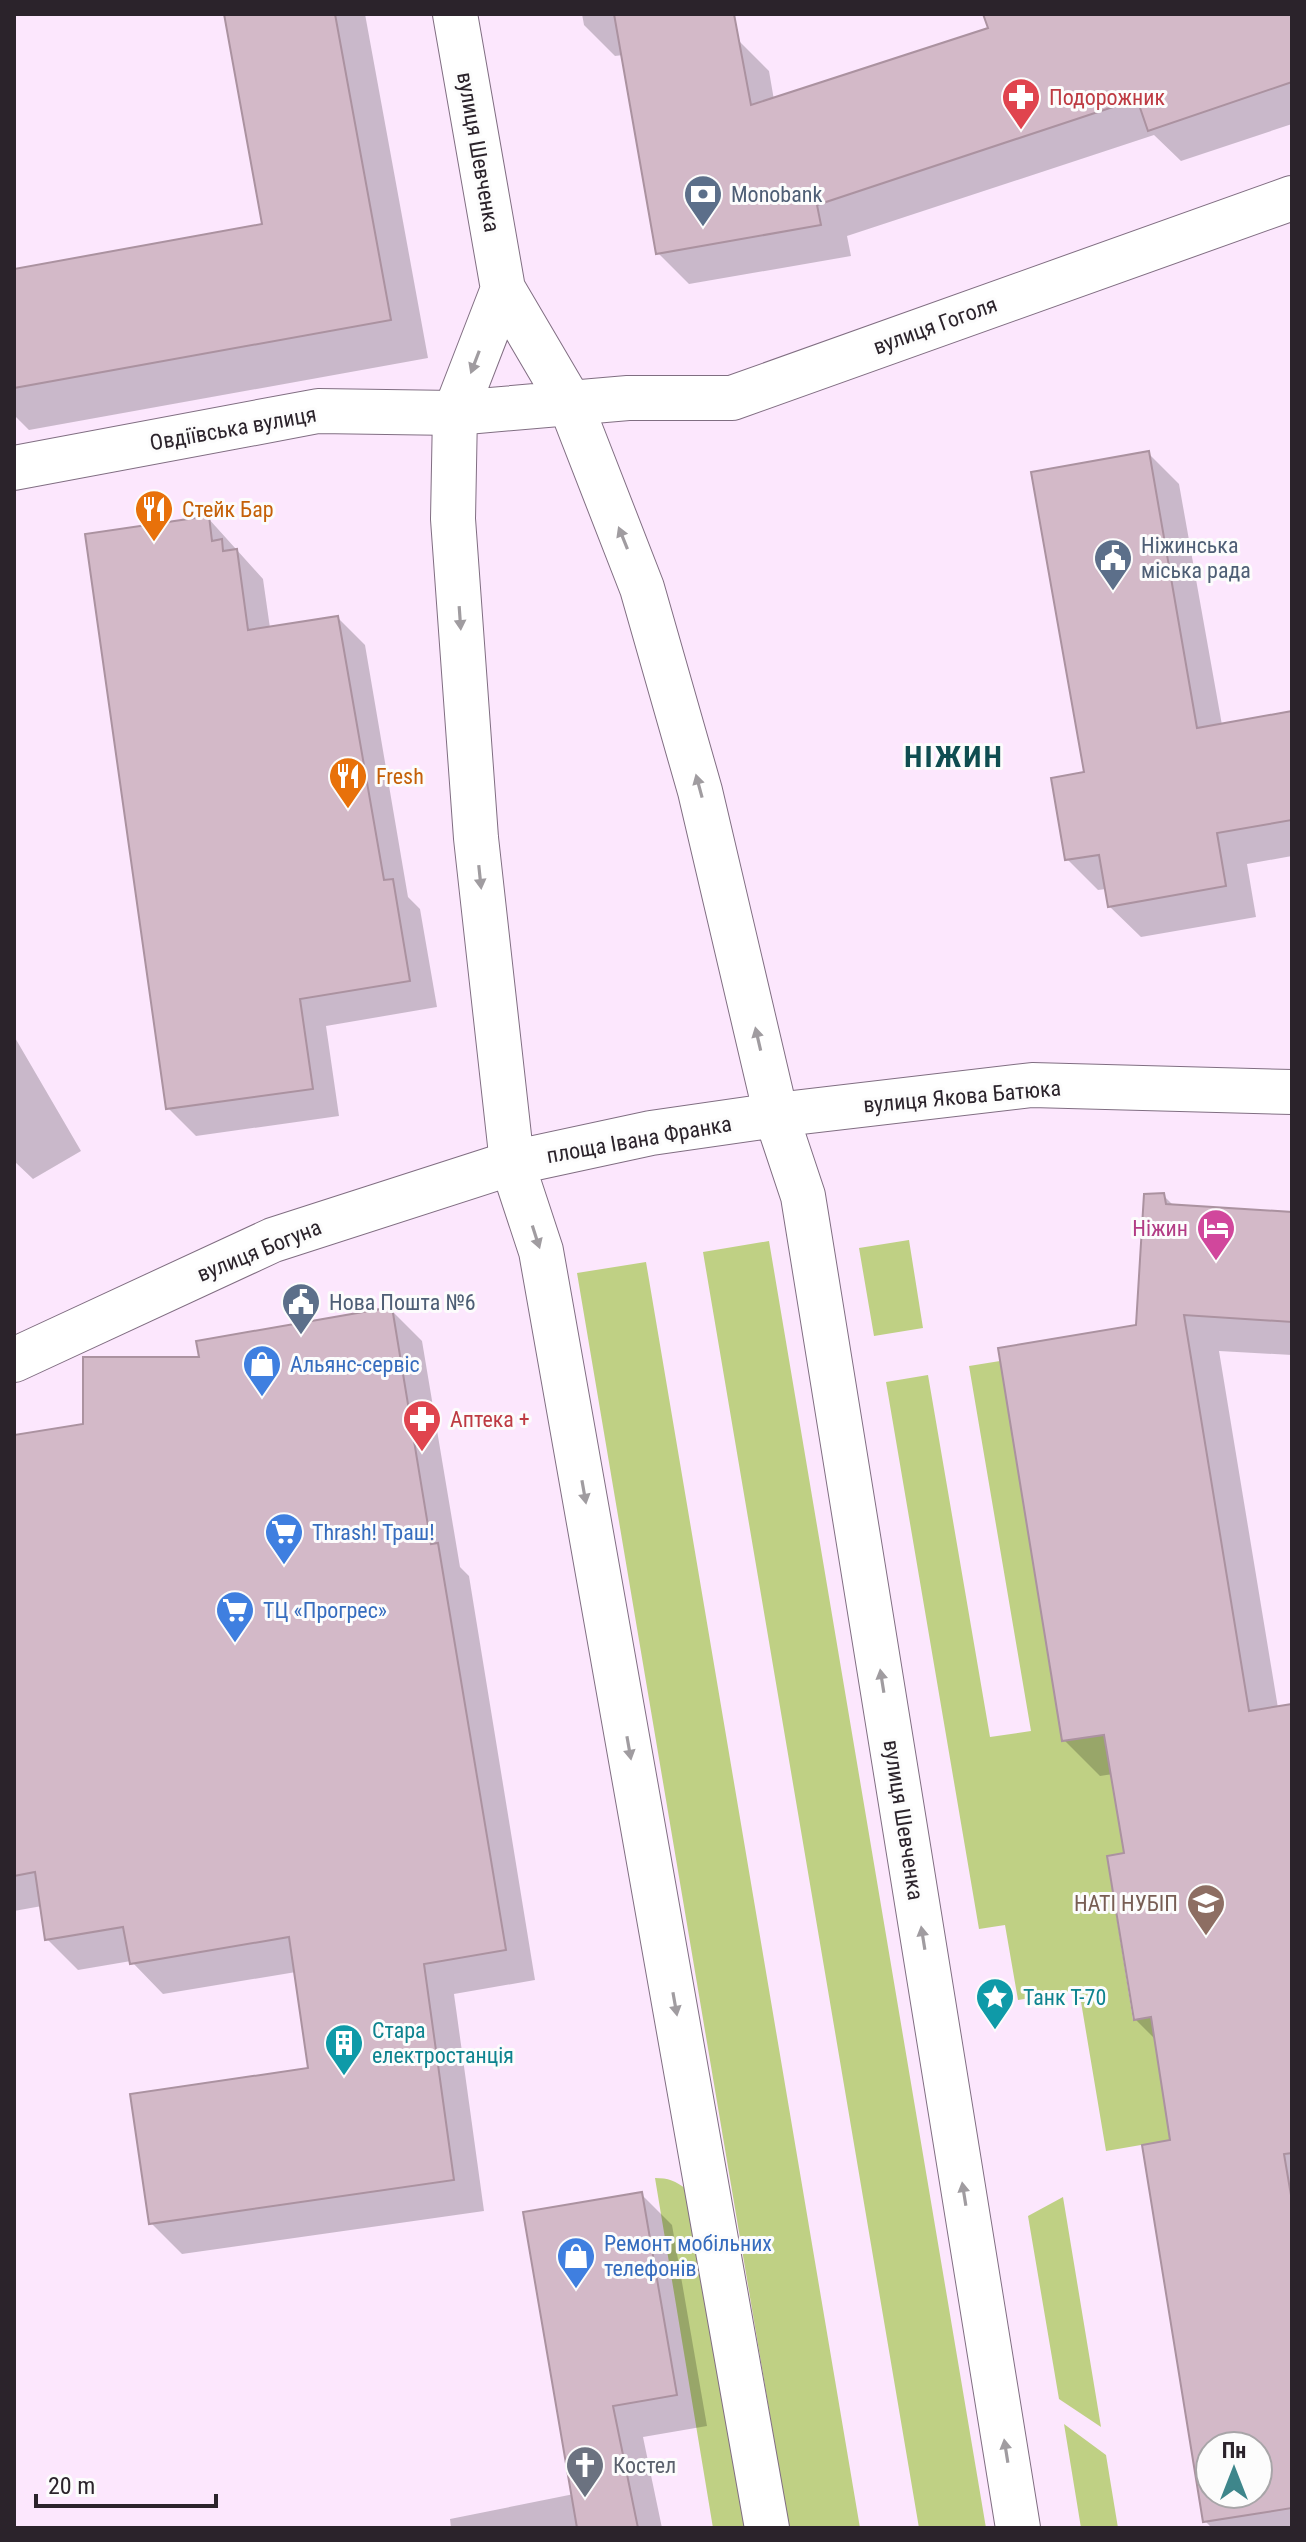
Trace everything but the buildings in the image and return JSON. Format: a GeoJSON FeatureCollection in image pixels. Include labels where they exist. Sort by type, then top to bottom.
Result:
{"type":"FeatureCollection","features":[{"type":"Feature","properties":{"kind":"main road","name":"вулиця Шевченка"},"geometry":{"type":"LineString","coordinates":[[455,14],[503,289]]}},
{"type":"Feature","properties":{"kind":"main road","name":"вулиця Гоголя"},"geometry":{"type":"LineString","coordinates":[[570,403],[628,398],[732,398],[1292,198]]}},
{"type":"Feature","properties":{"kind":"main road"},"geometry":{"type":"LineString","coordinates":[[503,289],[570,403],[642,588],[700,791],[776,1115]]}},
{"type":"Feature","properties":{"kind":"main road"},"geometry":{"type":"LineString","coordinates":[[503,289],[455,413],[453,519],[475,823],[512,1163],[541,1251],[767,2528]]}},
{"type":"Feature","properties":{"kind":"main road"},"geometry":{"type":"LineString","coordinates":[[455,413],[570,403]]}},
{"type":"Feature","properties":{"kind":"main road","name":"Овдіївська вулиця"},"geometry":{"type":"LineString","coordinates":[[14,468],[318,411],[455,413]]}},
{"type":"Feature","properties":{"kind":"main road","name":"вулиця Якова Батюка"},"geometry":{"type":"LineString","coordinates":[[776,1115],[1032,1085],[1292,1092]]}},
{"type":"Feature","properties":{"kind":"main road","name":"вулиця Шевченка"},"geometry":{"type":"LineString","coordinates":[[776,1115],[803,1196],[1018,2528]]}},
{"type":"Feature","properties":{"kind":"main road","name":"площа Івана Франка"},"geometry":{"type":"LineString","coordinates":[[512,1163],[651,1133],[776,1115]]}},
{"type":"Feature","properties":{"kind":"main road","name":"вулиця Богуна"},"geometry":{"type":"LineString","coordinates":[[14,1360],[273,1240],[512,1163]]}},
{"type":"Feature","properties":{"kind":"green space"},"geometry":{"type":"Polygon","coordinates":[[[909,1240],[923,1328],[874,1336],[859,1248],[909,1240]]]}},
{"type":"Feature","properties":{"kind":"green space"},"geometry":{"type":"Polygon","coordinates":[[[769,1241],[986,2528],[919,2528],[703,1252],[769,1241]]]}},
{"type":"Feature","properties":{"kind":"green space"},"geometry":{"type":"Polygon","coordinates":[[[646,1262],[860,2528],[789,2528],[577,1273],[646,1262]]]}},
{"type":"Feature","properties":{"kind":"green space"},"geometry":{"type":"Polygon","coordinates":[[[1000,1361],[1062,1740],[1104,1735],[1124,1853],[1107,1857],[1133,2020],[1151,2017],[1170,2140],[1106,2151],[1079,1990],[1018,2000],[1005,1925],[979,1929],[886,1382],[928,1375],[990,1737],[1031,1731],[969,1366],[1000,1361]]]}},
{"type":"Feature","properties":{"kind":"green space"},"geometry":{"type":"Polygon","coordinates":[[[655,2178],[672,2180],[686,2189],[746,2528],[713,2528],[655,2178]]]}},
{"type":"Feature","properties":{"kind":"green space"},"geometry":{"type":"Polygon","coordinates":[[[1063,2197],[1101,2427],[1059,2399],[1028,2216],[1063,2197]]]}},
{"type":"Feature","properties":{"kind":"green space"},"geometry":{"type":"Polygon","coordinates":[[[1064,2424],[1106,2455],[1118,2528],[1081,2528],[1064,2424]]]}},
{"type":"Feature","properties":{"kind":"place","name":"Подорожник"},"geometry":{"type":"Point","coordinates":[1021,131]}},
{"type":"Feature","properties":{"kind":"place","name":"Monobank"},"geometry":{"type":"Point","coordinates":[703,228]}},
{"type":"Feature","properties":{"kind":"place","name":"Стейк Бар"},"geometry":{"type":"Point","coordinates":[154,543]}},
{"type":"Feature","properties":{"kind":"place","name":"Ніжинська міська рада"},"geometry":{"type":"Point","coordinates":[1113,592]}},
{"type":"Feature","properties":{"kind":"place","name":"Fresh"},"geometry":{"type":"Point","coordinates":[348,810]}},
{"type":"Feature","properties":{"kind":"place","name":"Ніжин"},"geometry":{"type":"Point","coordinates":[1216,1262]}},
{"type":"Feature","properties":{"kind":"place","name":"Нова Пошта №6"},"geometry":{"type":"Point","coordinates":[301,1336]}},
{"type":"Feature","properties":{"kind":"place","name":"Альянс-сервіс"},"geometry":{"type":"Point","coordinates":[262,1398]}},
{"type":"Feature","properties":{"kind":"place","name":"Аптека +"},"geometry":{"type":"Point","coordinates":[422,1453]}},
{"type":"Feature","properties":{"kind":"place","name":"Thrash! Траш!"},"geometry":{"type":"Point","coordinates":[284,1566]}},
{"type":"Feature","properties":{"kind":"place","name":"ТЦ «Прогрес»"},"geometry":{"type":"Point","coordinates":[235,1644]}},
{"type":"Feature","properties":{"kind":"place","name":"НАТІ НУБІП"},"geometry":{"type":"Point","coordinates":[1206,1937]}},
{"type":"Feature","properties":{"kind":"place","name":"Танк Т-70"},"geometry":{"type":"Point","coordinates":[995,2031]}},
{"type":"Feature","properties":{"kind":"place","name":"Cтара електростанція"},"geometry":{"type":"Point","coordinates":[344,2077]}},
{"type":"Feature","properties":{"kind":"place","name":"Ремонт мобільних телефонів"},"geometry":{"type":"Point","coordinates":[576,2290]}},
{"type":"Feature","properties":{"kind":"place","name":"Костел"},"geometry":{"type":"Point","coordinates":[585,2499]}},
{"type":"Feature","properties":{"kind":"district","name":"НІЖИН"},"geometry":{"type":"Point","coordinates":[954,757]}}]}
